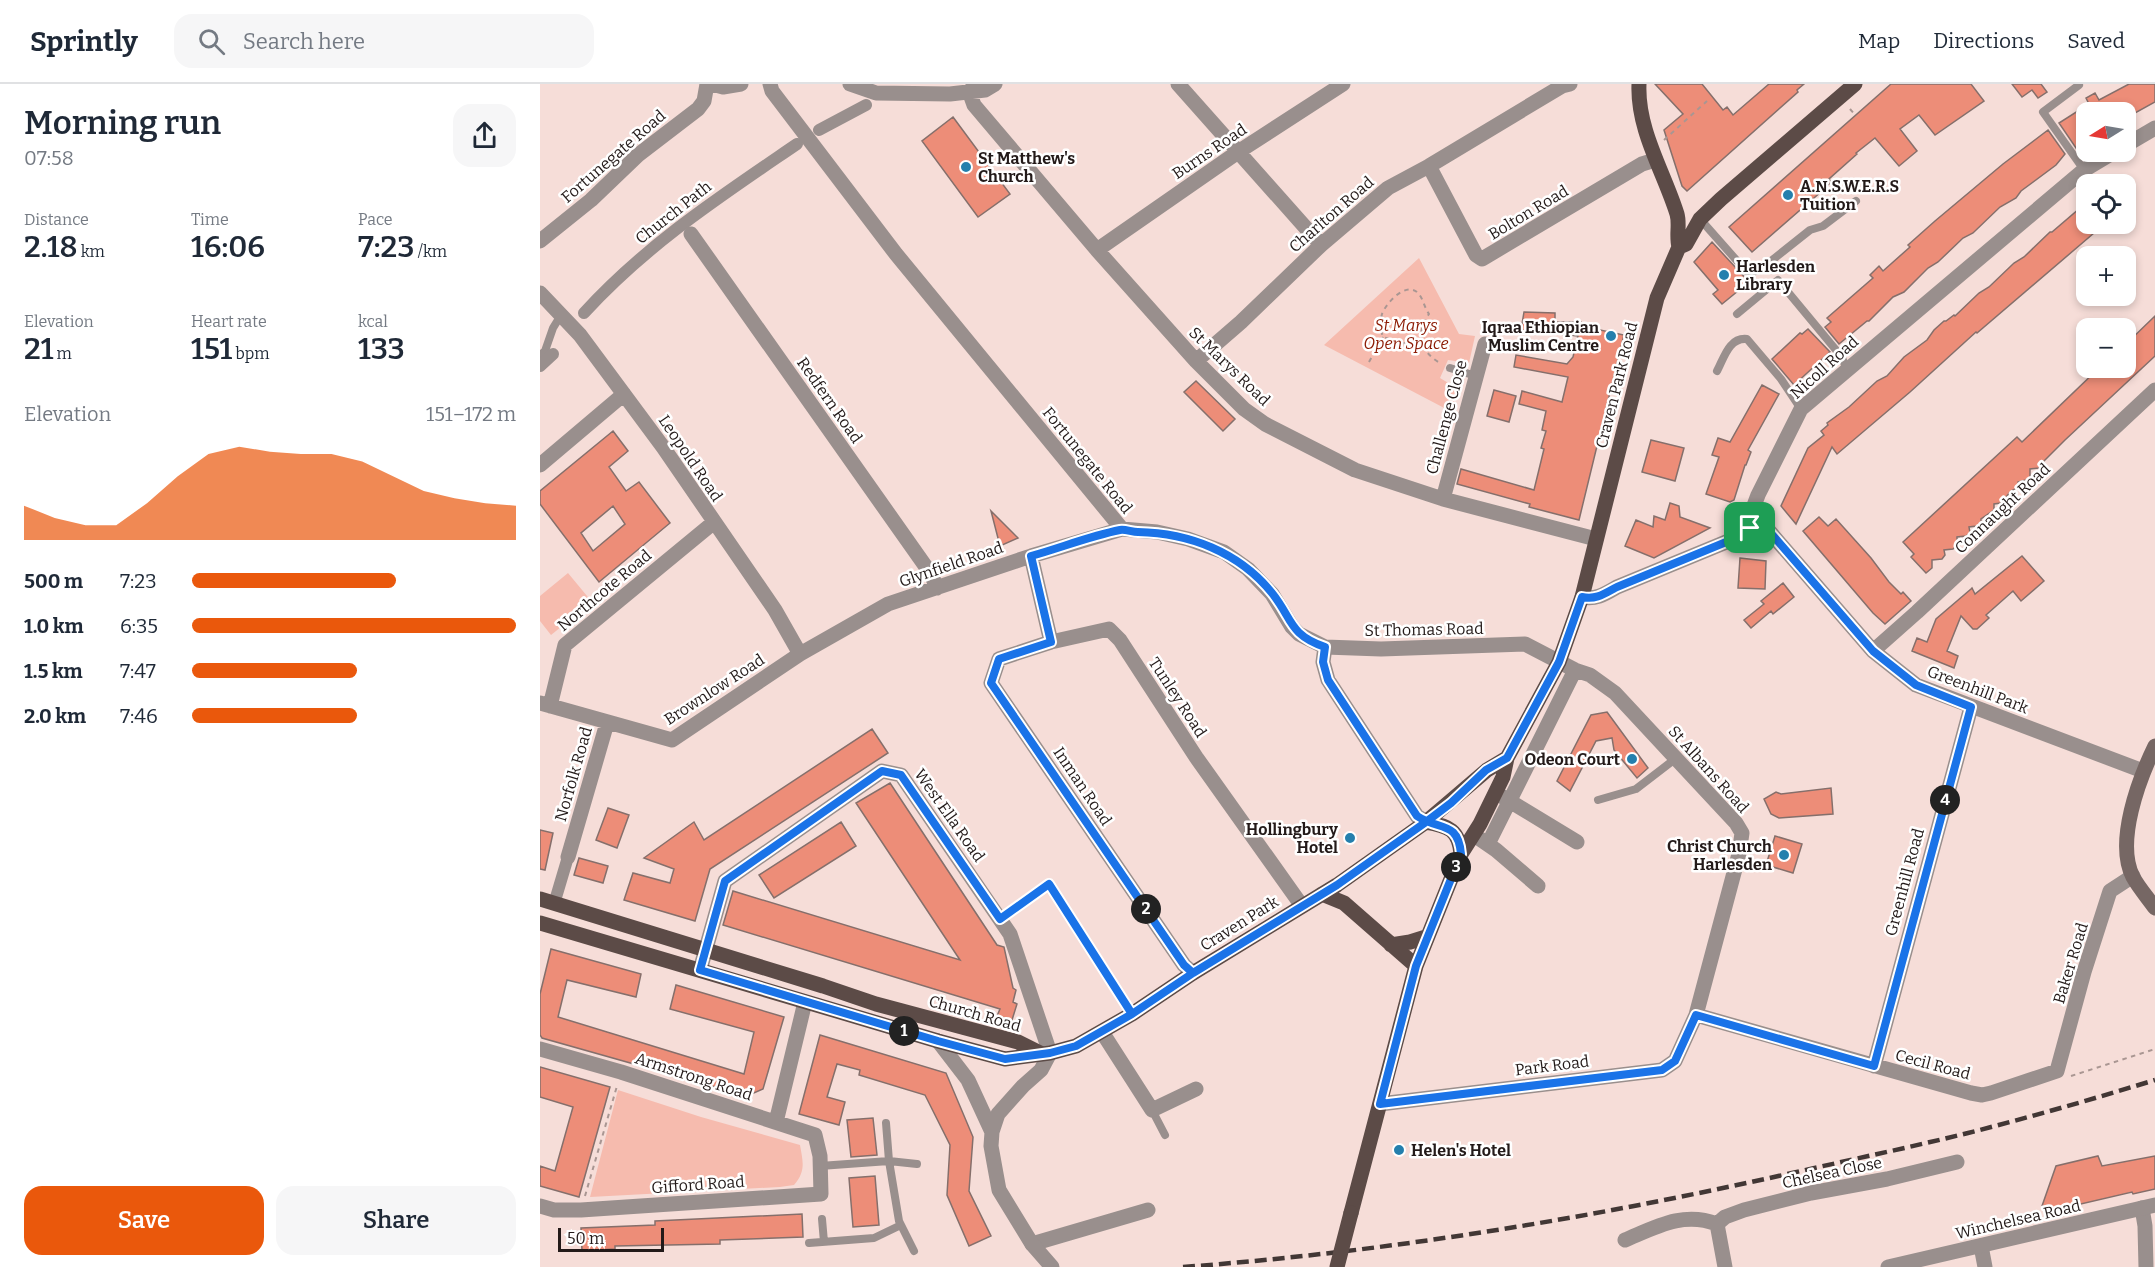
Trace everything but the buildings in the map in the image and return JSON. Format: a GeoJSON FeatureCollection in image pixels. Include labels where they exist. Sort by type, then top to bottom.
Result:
{"type":"FeatureCollection","features":[{"type":"Feature","properties":{"kind":"main road"},"geometry":{"type":"LineString","coordinates":[[1639,84],[1638,100],[1655,160],[1677,215],[1679,247]]}},
{"type":"Feature","properties":{"kind":"main road","name":"Craven Park Road"},"geometry":{"type":"LineString","coordinates":[[1461,854],[1474,836],[1503,777],[1507,758],[1559,662],[1582,597],[1657,298],[1679,247],[1686,244],[1700,219],[1767,157],[1855,84]]}},
{"type":"Feature","properties":{"kind":"main road"},"geometry":{"type":"LineString","coordinates":[[1677,215],[1700,219]]}},
{"type":"Feature","properties":{"kind":"main road"},"geometry":{"type":"LineString","coordinates":[[2155,746],[2143,771],[2128,825],[2127,850],[2133,876],[2155,908]]}},
{"type":"Feature","properties":{"kind":"main road","name":"Craven Park Road"},"geometry":{"type":"LineString","coordinates":[[1426,822],[1451,803],[1486,770],[1507,758]]}},
{"type":"Feature","properties":{"kind":"main road"},"geometry":{"type":"LineString","coordinates":[[1337,1267],[1416,966],[1461,854],[1460,843],[1450,829],[1426,822]]}},
{"type":"Feature","properties":{"kind":"main road","name":"Craven Park"},"geometry":{"type":"LineString","coordinates":[[1045,1053],[1076,1046],[1132,1014],[1193,973],[1322,894],[1426,822]]}},
{"type":"Feature","properties":{"kind":"main road"},"geometry":{"type":"LineString","coordinates":[[1344,903],[1345,878]]}},
{"type":"Feature","properties":{"kind":"main road"},"geometry":{"type":"LineString","coordinates":[[1322,894],[1344,903],[1416,966]]}},
{"type":"Feature","properties":{"kind":"main road","name":"Church Road"},"geometry":{"type":"LineString","coordinates":[[547,902],[876,1004],[1018,1042],[1045,1053]]}},
{"type":"Feature","properties":{"kind":"main road","name":"Church Road"},"geometry":{"type":"LineString","coordinates":[[541,926],[1005,1059],[1045,1053]]}},
{"type":"Feature","properties":{"kind":"main road"},"geometry":{"type":"LineString","coordinates":[[1391,945],[1426,938]]}},
{"type":"Feature","properties":{"kind":"street","name":"Fortunegate Road"},"geometry":{"type":"LineString","coordinates":[[540,241],[591,200],[638,154],[698,109],[704,101],[710,84],[723,87],[741,84]]}},
{"type":"Feature","properties":{"kind":"street","name":"Fortunegate Road"},"geometry":{"type":"LineString","coordinates":[[770,84],[772,91],[896,254],[1122,529],[1157,532],[1188,539],[1224,552],[1248,568],[1272,594],[1292,627],[1299,634],[1325,647]]}},
{"type":"Feature","properties":{"kind":"street"},"geometry":{"type":"LineString","coordinates":[[849,84],[867,91],[887,94],[950,94],[971,88],[985,90],[995,84]]}},
{"type":"Feature","properties":{"kind":"street"},"geometry":{"type":"LineString","coordinates":[[1178,84],[1321,245]]}},
{"type":"Feature","properties":{"kind":"street","name":"Burns Road"},"geometry":{"type":"LineString","coordinates":[[1097,250],[1238,152],[1343,84]]}},
{"type":"Feature","properties":{"kind":"street","name":"Charlton Road"},"geometry":{"type":"LineString","coordinates":[[1196,361],[1241,322],[1321,245],[1388,188],[1570,84]]}},
{"type":"Feature","properties":{"kind":"street","name":"St Marys Road"},"geometry":{"type":"LineString","coordinates":[[971,88],[974,105],[1065,209],[1097,250],[1196,361],[1244,409],[1264,424],[1355,470],[1443,499],[1596,539]]}},
{"type":"Feature","properties":{"kind":"street"},"geometry":{"type":"LineString","coordinates":[[819,130],[866,105]]}},
{"type":"Feature","properties":{"kind":"street"},"geometry":{"type":"LineString","coordinates":[[2136,139],[2155,128]]}},
{"type":"Feature","properties":{"kind":"street","name":"Church Path"},"geometry":{"type":"LineString","coordinates":[[583,317],[609,286],[652,247],[705,206],[797,144]]}},
{"type":"Feature","properties":{"kind":"street","name":"Bolton Road"},"geometry":{"type":"LineString","coordinates":[[1429,166],[1476,255],[1482,259],[1642,164],[1655,160]]}},
{"type":"Feature","properties":{"kind":"street","name":"Nicoll Road"},"geometry":{"type":"LineString","coordinates":[[1750,528],[1752,511],[1758,495],[1801,409],[2084,170],[2097,162]]}},
{"type":"Feature","properties":{"kind":"street","name":"Redfern Road"},"geometry":{"type":"LineString","coordinates":[[691,234],[931,574],[937,588]]}},
{"type":"Feature","properties":{"kind":"street","name":"Leopold Road"},"geometry":{"type":"LineString","coordinates":[[540,293],[591,348],[663,447],[775,610],[800,654]]}},
{"type":"Feature","properties":{"kind":"street","name":"Challenge Close"},"geometry":{"type":"LineString","coordinates":[[1443,499],[1485,344]]}},
{"type":"Feature","properties":{"kind":"street"},"geometry":{"type":"LineString","coordinates":[[540,366],[553,354]]}},
{"type":"Feature","properties":{"kind":"street","name":"Connaught Road"},"geometry":{"type":"LineString","coordinates":[[1873,651],[2155,390]]}},
{"type":"Feature","properties":{"kind":"street"},"geometry":{"type":"LineString","coordinates":[[540,465],[624,394]]}},
{"type":"Feature","properties":{"kind":"street","name":"Northcote Road"},"geometry":{"type":"LineString","coordinates":[[545,705],[566,645],[713,522]]}},
{"type":"Feature","properties":{"kind":"street"},"geometry":{"type":"LineString","coordinates":[[1582,597],[1591,599],[1601,596],[1617,587],[1731,540],[1750,528]]}},
{"type":"Feature","properties":{"kind":"street","name":"Greenhill Park"},"geometry":{"type":"LineString","coordinates":[[1750,528],[1769,531],[1873,651],[1916,685],[2143,771]]}},
{"type":"Feature","properties":{"kind":"street","name":"Glynfield Road"},"geometry":{"type":"LineString","coordinates":[[800,654],[888,604],[1031,556],[1122,529]]}},
{"type":"Feature","properties":{"kind":"street"},"geometry":{"type":"LineString","coordinates":[[1031,556],[1051,642]]}},
{"type":"Feature","properties":{"kind":"street","name":"Tunley Road"},"geometry":{"type":"LineString","coordinates":[[1051,642],[1109,629],[1120,640],[1196,757],[1302,906]]}},
{"type":"Feature","properties":{"kind":"street","name":"Inman Road"},"geometry":{"type":"LineString","coordinates":[[1051,642],[999,659],[991,683],[1184,965],[1193,973]]}},
{"type":"Feature","properties":{"kind":"street","name":"St Thomas Road"},"geometry":{"type":"LineString","coordinates":[[1325,647],[1381,649],[1525,644]]}},
{"type":"Feature","properties":{"kind":"street","name":"St Albans Road"},"geometry":{"type":"LineString","coordinates":[[1525,644],[1575,670],[1590,675],[1608,687],[1736,823],[1742,833],[1735,870],[1696,1015]]}},
{"type":"Feature","properties":{"kind":"street"},"geometry":{"type":"LineString","coordinates":[[1325,647],[1323,662],[1328,680],[1417,816],[1426,822]]}},
{"type":"Feature","properties":{"kind":"street","name":"Brownlow Road"},"geometry":{"type":"LineString","coordinates":[[545,705],[672,740],[800,654]]}},
{"type":"Feature","properties":{"kind":"street"},"geometry":{"type":"LineString","coordinates":[[1488,844],[1575,670]]}},
{"type":"Feature","properties":{"kind":"street","name":"Greenhill Road"},"geometry":{"type":"LineString","coordinates":[[1874,1066],[1971,707]]}},
{"type":"Feature","properties":{"kind":"street","name":"Norfolk Road"},"geometry":{"type":"LineString","coordinates":[[547,902],[568,857],[607,723]]}},
{"type":"Feature","properties":{"kind":"street","name":"West Ella Road"},"geometry":{"type":"LineString","coordinates":[[700,970],[725,881],[882,771],[901,775],[1010,934],[1045,1053]]}},
{"type":"Feature","properties":{"kind":"street"},"geometry":{"type":"LineString","coordinates":[[1495,792],[1577,842]]}},
{"type":"Feature","properties":{"kind":"street"},"geometry":{"type":"LineString","coordinates":[[1474,836],[1488,844],[1538,886]]}},
{"type":"Feature","properties":{"kind":"street","name":"Baker Road"},"geometry":{"type":"LineString","coordinates":[[2057,1071],[2110,891],[2133,876]]}},
{"type":"Feature","properties":{"kind":"street"},"geometry":{"type":"LineString","coordinates":[[776,1122],[806,1002]]}},
{"type":"Feature","properties":{"kind":"street","name":"Cecil Road"},"geometry":{"type":"LineString","coordinates":[[1696,1015],[1982,1095],[2057,1071]]}},
{"type":"Feature","properties":{"kind":"street","name":"Park Road"},"geometry":{"type":"LineString","coordinates":[[1380,1104],[1662,1070],[1675,1061],[1696,1015]]}},
{"type":"Feature","properties":{"kind":"street"},"geometry":{"type":"LineString","coordinates":[[1102,1032],[1152,1110],[1196,1089]]}},
{"type":"Feature","properties":{"kind":"street"},"geometry":{"type":"LineString","coordinates":[[938,1041],[968,1080],[992,1132]]}},
{"type":"Feature","properties":{"kind":"street","name":"Armstrong Road"},"geometry":{"type":"LineString","coordinates":[[540,1049],[621,1072],[815,1135],[820,1161]]}},
{"type":"Feature","properties":{"kind":"street"},"geometry":{"type":"LineString","coordinates":[[1045,1053],[1041,1070],[998,1114],[992,1132],[991,1146],[999,1190],[1032,1244],[1052,1267]]}},
{"type":"Feature","properties":{"kind":"street","name":"Gifford Road"},"geometry":{"type":"LineString","coordinates":[[540,1206],[554,1210],[580,1210],[821,1194],[820,1161]]}},
{"type":"Feature","properties":{"kind":"street","name":"Chelsea Close"},"geometry":{"type":"LineString","coordinates":[[1717,1224],[1725,1217],[1744,1210],[1811,1193],[1887,1179],[1957,1162]]}},
{"type":"Feature","properties":{"kind":"street"},"geometry":{"type":"LineString","coordinates":[[2146,1267],[2145,1226],[2148,1207]]}},
{"type":"Feature","properties":{"kind":"street","name":"Winchelsea Road"},"geometry":{"type":"LineString","coordinates":[[1888,1267],[2148,1207]]}},
{"type":"Feature","properties":{"kind":"street"},"geometry":{"type":"LineString","coordinates":[[1032,1244],[1148,1210]]}},
{"type":"Feature","properties":{"kind":"street"},"geometry":{"type":"LineString","coordinates":[[1624,1240],[1675,1220],[1704,1219],[1717,1224],[1725,1267]]}},
{"type":"Feature","properties":{"kind":"street"},"geometry":{"type":"LineString","coordinates":[[1981,1246],[1985,1267]]}},
{"type":"Feature","properties":{"kind":"lane"},"geometry":{"type":"LineString","coordinates":[[2079,85],[2043,112],[2084,170]]}},
{"type":"Feature","properties":{"kind":"lane"},"geometry":{"type":"LineString","coordinates":[[1700,219],[1750,273],[1761,269],[1810,230],[1823,226],[1856,201]]}},
{"type":"Feature","properties":{"kind":"lane"},"geometry":{"type":"LineString","coordinates":[[1737,314],[1778,280],[1841,356],[1846,369]]}},
{"type":"Feature","properties":{"kind":"lane"},"geometry":{"type":"LineString","coordinates":[[540,355],[545,351],[553,328],[561,315]]}},
{"type":"Feature","properties":{"kind":"lane"},"geometry":{"type":"LineString","coordinates":[[1717,371],[1733,342],[1740,338],[1747,339],[1781,379],[1801,409]]}},
{"type":"Feature","properties":{"kind":"lane"},"geometry":{"type":"LineString","coordinates":[[1448,367],[1476,376]]}},
{"type":"Feature","properties":{"kind":"lane"},"geometry":{"type":"LineString","coordinates":[[1598,800],[1636,789],[1675,759]]}},
{"type":"Feature","properties":{"kind":"lane"},"geometry":{"type":"LineString","coordinates":[[1000,919],[1049,884],[1132,1014]]}},
{"type":"Feature","properties":{"kind":"lane"},"geometry":{"type":"LineString","coordinates":[[1152,1110],[1165,1135]]}},
{"type":"Feature","properties":{"kind":"lane"},"geometry":{"type":"LineString","coordinates":[[886,1123],[889,1161],[901,1225],[914,1251]]}},
{"type":"Feature","properties":{"kind":"lane"},"geometry":{"type":"LineString","coordinates":[[820,1161],[889,1161],[916,1164]]}},
{"type":"Feature","properties":{"kind":"lane"},"geometry":{"type":"LineString","coordinates":[[822,1219],[824,1242]]}},
{"type":"Feature","properties":{"kind":"lane"},"geometry":{"type":"LineString","coordinates":[[809,1243],[874,1238],[901,1225]]}},
{"type":"Feature","properties":{"kind":"path"},"geometry":{"type":"LineString","coordinates":[[1666,138],[1707,101]]}},
{"type":"Feature","properties":{"kind":"path"},"geometry":{"type":"LineString","coordinates":[[1849,108],[1856,116]]}},
{"type":"Feature","properties":{"kind":"path"},"geometry":{"type":"LineString","coordinates":[[1369,362],[1383,337],[1380,328],[1383,311],[1393,299],[1405,290],[1411,289],[1417,291],[1429,314],[1420,333],[1424,349],[1431,358],[1448,367]]}},
{"type":"Feature","properties":{"kind":"path"},"geometry":{"type":"LineString","coordinates":[[1383,337],[1424,349]]}},
{"type":"Feature","properties":{"kind":"path"},"geometry":{"type":"LineString","coordinates":[[2057,1071],[2064,1078],[2155,1049]]}},
{"type":"Feature","properties":{"kind":"path"},"geometry":{"type":"LineString","coordinates":[[580,1210],[621,1072]]}},
{"type":"Feature","properties":{"kind":"green space","name":"St Marys Open Space"},"geometry":{"type":"Polygon","coordinates":[[[1419,258],[1459,334],[1475,336],[1469,363],[1448,360],[1440,378],[1459,391],[1450,411],[1324,345],[1419,258]]]}},
{"type":"Feature","properties":{"kind":"green space"},"geometry":{"type":"Polygon","coordinates":[[[568,573],[592,602],[551,635],[540,621],[540,596],[568,573]]]}},
{"type":"Feature","properties":{"kind":"green space"},"geometry":{"type":"Polygon","coordinates":[[[618,1090],[701,1117],[800,1145],[802,1171],[794,1185],[780,1187],[590,1197],[618,1090]]]}},
{"type":"Feature","properties":{"kind":"railway"},"geometry":{"type":"LineString","coordinates":[[1183,1267],[1259,1261],[1410,1243],[1635,1206],[1968,1133],[2155,1080]]}},
{"type":"Feature","properties":{"kind":"place","name":"St Matthew's Church"},"geometry":{"type":"Point","coordinates":[966,167]}},
{"type":"Feature","properties":{"kind":"place","name":"A.N.S.W.E.R.S Tuition"},"geometry":{"type":"Point","coordinates":[1788,195]}},
{"type":"Feature","properties":{"kind":"place","name":"Harlesden Library"},"geometry":{"type":"Point","coordinates":[1724,275]}},
{"type":"Feature","properties":{"kind":"place","name":"Iqraa Ethiopian Muslim Centre"},"geometry":{"type":"Point","coordinates":[1611,336]}},
{"type":"Feature","properties":{"kind":"place","name":"Odeon Court"},"geometry":{"type":"Point","coordinates":[1632,759]}},
{"type":"Feature","properties":{"kind":"place","name":"Hollingbury Hotel"},"geometry":{"type":"Point","coordinates":[1350,838]}},
{"type":"Feature","properties":{"kind":"place","name":"Christ Church Harlesden"},"geometry":{"type":"Point","coordinates":[1784,855]}},
{"type":"Feature","properties":{"kind":"place","name":"Helen's Hotel"},"geometry":{"type":"Point","coordinates":[1399,1150]}},
{"type":"Feature","properties":{"kind":"route"},"geometry":{"type":"LineString","coordinates":[[1750,528],[1731,540],[1617,587],[1601,596],[1591,599],[1582,597],[1559,662],[1507,758],[1486,770],[1451,803],[1426,822],[1345,878],[1337,885],[1193,973],[1132,1014],[1076,1046],[1050,1053],[1005,1059],[700,970],[725,881],[882,771],[901,775],[1000,919],[1049,884],[1062,901],[1132,1014],[1160,996],[1193,973],[1184,965],[991,683],[999,659],[1051,642],[1031,556],[1122,529],[1132,532],[1157,532],[1188,539],[1224,552],[1248,568],[1272,594],[1292,627],[1299,634],[1325,647],[1323,662],[1328,680],[1417,816],[1426,822],[1450,829],[1460,843],[1461,854],[1416,966],[1380,1104],[1662,1070],[1675,1061],[1696,1015],[1874,1066],[1971,707],[1916,685],[1873,651],[1769,531],[1750,528]]}}]}
